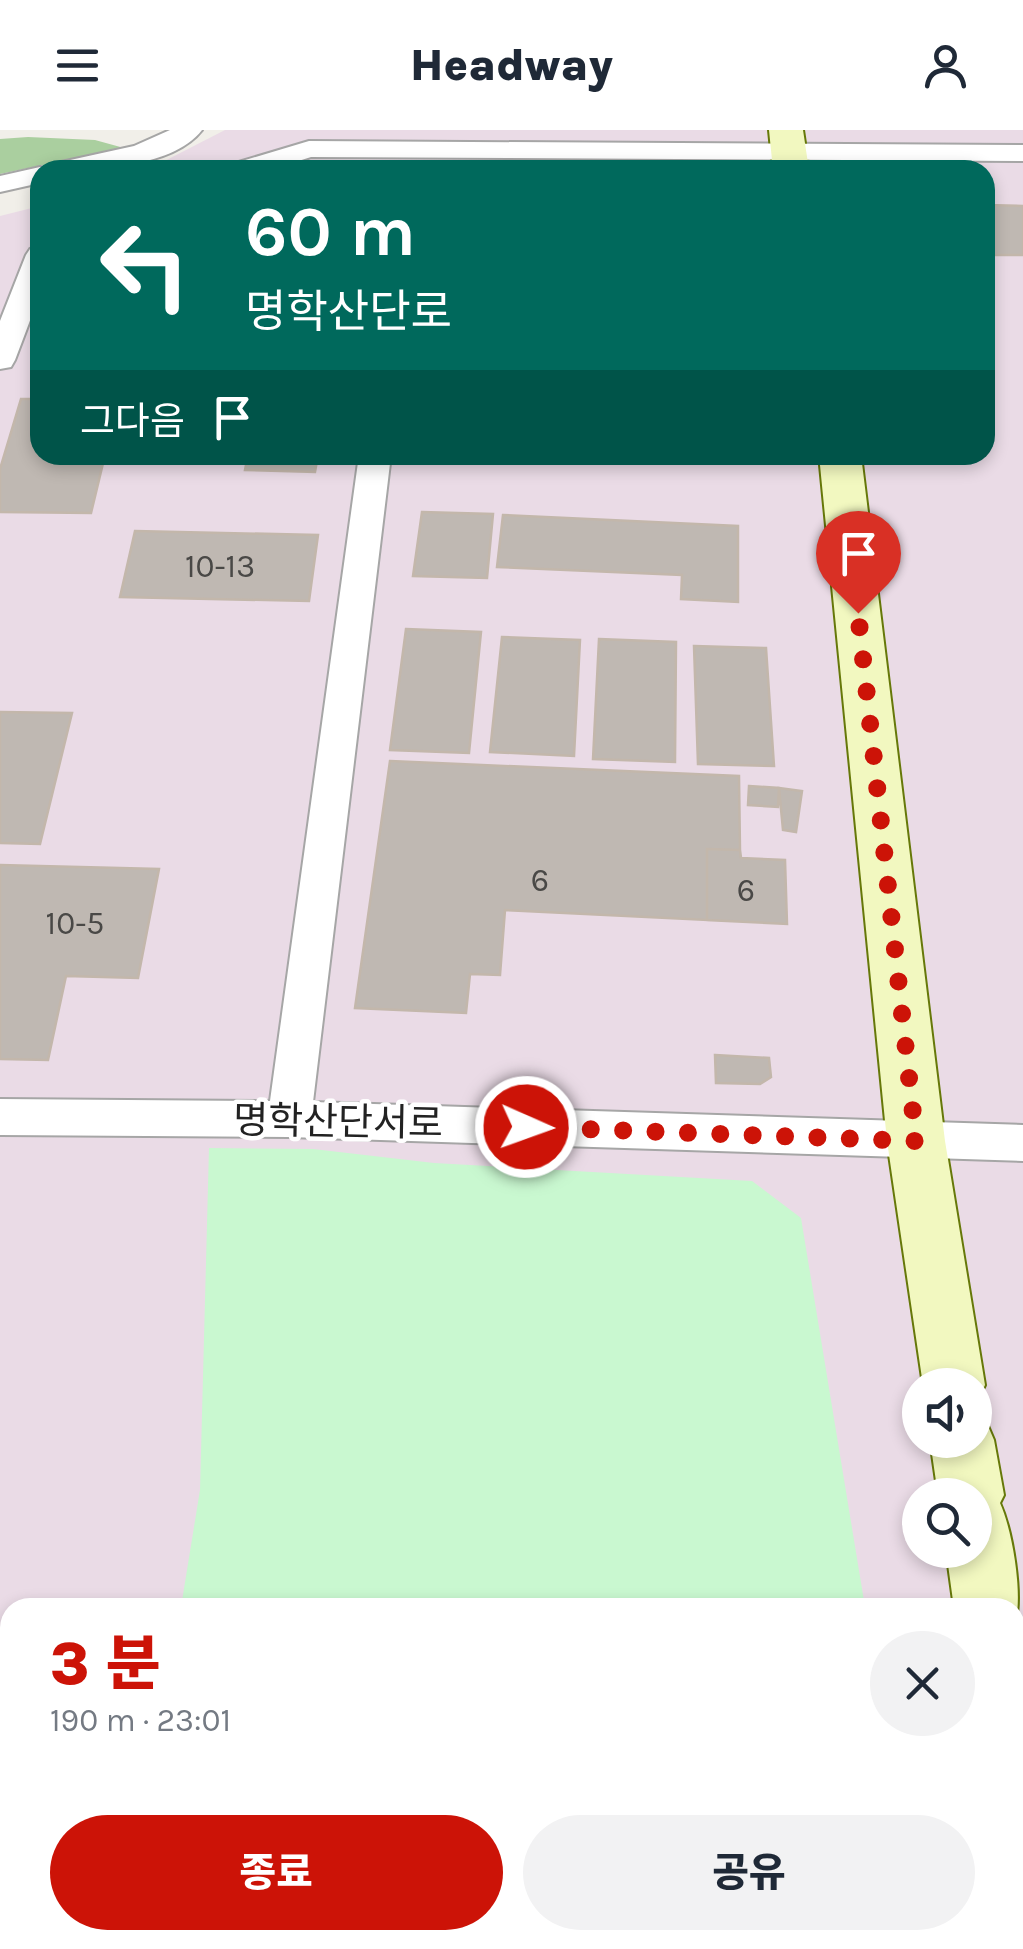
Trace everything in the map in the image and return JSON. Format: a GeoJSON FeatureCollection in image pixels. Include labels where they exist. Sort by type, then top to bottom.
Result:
{"type":"FeatureCollection","features":[{"type":"Feature","properties":{"kind":"street"},"geometry":{"type":"LineString","coordinates":[[133,130],[158,146]]}},
{"type":"Feature","properties":{"kind":"street"},"geometry":{"type":"LineString","coordinates":[[102,160],[158,146],[189,130]]}},
{"type":"Feature","properties":{"kind":"street"},"geometry":{"type":"LineString","coordinates":[[274,160],[310,149],[414,159],[788,150],[1023,153]]}},
{"type":"Feature","properties":{"kind":"street"},"geometry":{"type":"LineString","coordinates":[[0,184],[30,177]]}},
{"type":"Feature","properties":{"kind":"street"},"geometry":{"type":"LineString","coordinates":[[0,360],[30,281]]}},
{"type":"Feature","properties":{"kind":"street"},"geometry":{"type":"LineString","coordinates":[[290,1119],[374,465]]}},
{"type":"Feature","properties":{"kind":"street"},"geometry":{"type":"LineString","coordinates":[[841,465],[916,1141],[951,1368]]}},
{"type":"Feature","properties":{"kind":"street","name":"명학산단서로"},"geometry":{"type":"LineString","coordinates":[[0,1117],[290,1119],[1023,1143]]}},
{"type":"Feature","properties":{"kind":"street"},"geometry":{"type":"LineString","coordinates":[[982,1568],[987,1598]]}},
{"type":"Feature","properties":{"kind":"shaded area"},"geometry":{"type":"Polygon","coordinates":[[[225,130],[1023,130],[1023,1598],[0,1598],[0,216],[30,208],[30,465],[995,465],[995,160],[166,160],[225,130]]]}},
{"type":"Feature","properties":{"kind":"green space"},"geometry":{"type":"Polygon","coordinates":[[[0,139],[95,140],[124,148],[67,160],[30,160],[30,168],[0,174],[0,139]]]}},
{"type":"Feature","properties":{"kind":"green space"},"geometry":{"type":"Polygon","coordinates":[[[209,1148],[313,1149],[434,1163],[752,1181],[801,1218],[864,1598],[182,1598],[200,1490],[209,1148]]]}},
{"type":"Feature","properties":{"kind":"building"},"geometry":{"type":"Polygon","coordinates":[[[995,205],[1023,206],[1023,255],[995,255],[995,205]]]}},
{"type":"Feature","properties":{"kind":"building"},"geometry":{"type":"Polygon","coordinates":[[[21,399],[30,399],[30,465],[103,465],[91,513],[0,512],[0,469],[21,399]]]}},
{"type":"Feature","properties":{"kind":"building"},"geometry":{"type":"Polygon","coordinates":[[[246,465],[316,465],[315,472],[245,470],[246,465]]]}},
{"type":"Feature","properties":{"kind":"building"},"geometry":{"type":"Polygon","coordinates":[[[422,512],[493,514],[487,578],[413,576],[422,512]]]}},
{"type":"Feature","properties":{"kind":"building"},"geometry":{"type":"Polygon","coordinates":[[[503,515],[738,526],[738,602],[681,599],[682,575],[497,567],[503,515]]]}},
{"type":"Feature","properties":{"kind":"building"},"geometry":{"type":"Polygon","coordinates":[[[135,531],[318,535],[309,601],[120,597],[135,531]]]}},
{"type":"Feature","properties":{"kind":"building"},"geometry":{"type":"Polygon","coordinates":[[[406,629],[481,632],[469,753],[390,750],[406,629]]]}},
{"type":"Feature","properties":{"kind":"building"},"geometry":{"type":"Polygon","coordinates":[[[502,637],[580,640],[574,756],[490,752],[502,637]]]}},
{"type":"Feature","properties":{"kind":"building"},"geometry":{"type":"Polygon","coordinates":[[[599,639],[676,642],[675,762],[593,759],[599,639]]]}},
{"type":"Feature","properties":{"kind":"building"},"geometry":{"type":"Polygon","coordinates":[[[694,646],[766,648],[774,766],[698,764],[694,646]]]}},
{"type":"Feature","properties":{"kind":"building"},"geometry":{"type":"Polygon","coordinates":[[[0,712],[72,713],[40,844],[0,843],[0,712]]]}},
{"type":"Feature","properties":{"kind":"building"},"geometry":{"type":"Polygon","coordinates":[[[390,761],[739,776],[740,850],[707,849],[707,920],[505,910],[500,975],[470,974],[466,1013],[355,1008],[390,761]]]}},
{"type":"Feature","properties":{"kind":"building"},"geometry":{"type":"Polygon","coordinates":[[[749,786],[779,788],[778,807],[748,805],[749,786]]]}},
{"type":"Feature","properties":{"kind":"building"},"geometry":{"type":"Polygon","coordinates":[[[779,788],[802,791],[796,832],[783,830],[779,788]]]}},
{"type":"Feature","properties":{"kind":"building"},"geometry":{"type":"Polygon","coordinates":[[[707,849],[740,850],[741,858],[785,860],[787,924],[707,920],[707,849]]]}},
{"type":"Feature","properties":{"kind":"building"},"geometry":{"type":"Polygon","coordinates":[[[0,865],[159,869],[138,978],[66,976],[48,1060],[0,1059],[0,865]]]}},
{"type":"Feature","properties":{"kind":"building"},"geometry":{"type":"Polygon","coordinates":[[[715,1055],[769,1058],[771,1077],[760,1084],[716,1083],[715,1055]]]}},
{"type":"Feature","properties":{"kind":"route"},"geometry":{"type":"LineString","coordinates":[[526,1127],[916,1141],[858,613]]}}]}
